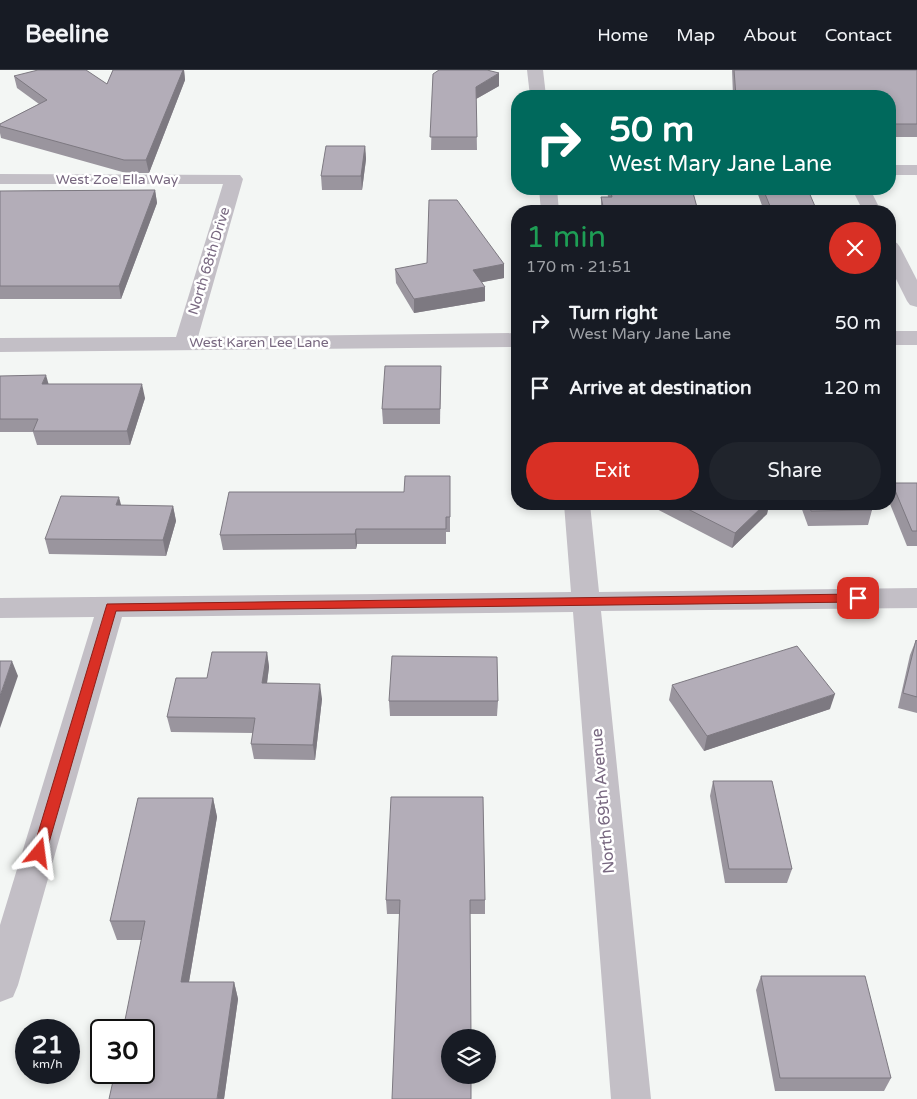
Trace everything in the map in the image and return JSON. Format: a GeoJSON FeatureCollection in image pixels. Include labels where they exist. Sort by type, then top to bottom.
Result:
{"type":"FeatureCollection","features":[{"type":"Feature","properties":{"kind":"street"},"geometry":{"type":"LineString","coordinates":[[535,70],[537,90]]}},
{"type":"Feature","properties":{"kind":"street"},"geometry":{"type":"LineString","coordinates":[[896,170],[917,170]]}},
{"type":"Feature","properties":{"kind":"street","name":"West Zoe Ella Way"},"geometry":{"type":"LineString","coordinates":[[0,179],[234,178]]}},
{"type":"Feature","properties":{"kind":"street","name":"North 68th Drive"},"geometry":{"type":"LineString","coordinates":[[185,343],[234,178]]}},
{"type":"Feature","properties":{"kind":"street"},"geometry":{"type":"LineString","coordinates":[[896,259],[917,301]]}},
{"type":"Feature","properties":{"kind":"street"},"geometry":{"type":"LineString","coordinates":[[896,338],[917,338]]}},
{"type":"Feature","properties":{"kind":"street","name":"West Karen Lee Lane"},"geometry":{"type":"LineString","coordinates":[[0,345],[511,340]]}},
{"type":"Feature","properties":{"kind":"street","name":"North 69th Avenue"},"geometry":{"type":"LineString","coordinates":[[577,510],[584,600],[631,1099]]}},
{"type":"Feature","properties":{"kind":"street"},"geometry":{"type":"LineString","coordinates":[[0,608],[584,600],[917,598]]}},
{"type":"Feature","properties":{"kind":"street"},"geometry":{"type":"LineString","coordinates":[[0,985],[111,607]]}},
{"type":"Feature","properties":{"kind":"building"},"geometry":{"type":"Polygon","coordinates":[[[38,70],[86,70],[107,84],[113,70],[183,70],[146,160],[124,160],[0,126],[0,124],[47,100],[14,76],[38,70]]]}},
{"type":"Feature","properties":{"kind":"building"},"geometry":{"type":"Polygon","coordinates":[[[439,70],[487,70],[499,73],[476,87],[477,137],[430,137],[433,74],[439,70]]]}},
{"type":"Feature","properties":{"kind":"building"},"geometry":{"type":"Polygon","coordinates":[[[734,70],[917,70],[917,124],[896,124],[896,90],[736,90],[734,70]]]}},
{"type":"Feature","properties":{"kind":"building"},"geometry":{"type":"Polygon","coordinates":[[[326,146],[365,146],[361,176],[321,176],[326,146]]]}},
{"type":"Feature","properties":{"kind":"building"},"geometry":{"type":"Polygon","coordinates":[[[155,190],[119,286],[0,286],[0,191],[155,190]]]}},
{"type":"Feature","properties":{"kind":"building"},"geometry":{"type":"Polygon","coordinates":[[[612,195],[694,195],[696,205],[603,205],[601,197],[612,197],[612,195]]]}},
{"type":"Feature","properties":{"kind":"building"},"geometry":{"type":"Polygon","coordinates":[[[765,195],[810,195],[814,205],[770,205],[765,195]]]}},
{"type":"Feature","properties":{"kind":"building"},"geometry":{"type":"Polygon","coordinates":[[[429,200],[457,200],[504,264],[473,270],[485,287],[414,299],[395,269],[427,263],[429,200]]]}},
{"type":"Feature","properties":{"kind":"building"},"geometry":{"type":"Polygon","coordinates":[[[385,366],[441,366],[440,409],[382,409],[385,366]]]}},
{"type":"Feature","properties":{"kind":"building"},"geometry":{"type":"Polygon","coordinates":[[[46,375],[42,384],[142,384],[127,431],[33,431],[38,419],[0,419],[0,376],[46,375]]]}},
{"type":"Feature","properties":{"kind":"building"},"geometry":{"type":"Polygon","coordinates":[[[405,476],[450,476],[450,517],[446,517],[446,529],[356,529],[355,534],[220,535],[229,492],[404,492],[405,476]]]}},
{"type":"Feature","properties":{"kind":"building"},"geometry":{"type":"Polygon","coordinates":[[[896,483],[917,483],[917,531],[912,531],[896,493],[896,483]]]}},
{"type":"Feature","properties":{"kind":"building"},"geometry":{"type":"Polygon","coordinates":[[[61,496],[119,497],[116,505],[173,506],[163,540],[45,539],[61,496]]]}},
{"type":"Feature","properties":{"kind":"building"},"geometry":{"type":"Polygon","coordinates":[[[690,510],[759,510],[735,533],[690,510]]]}},
{"type":"Feature","properties":{"kind":"building"},"geometry":{"type":"Polygon","coordinates":[[[811,510],[872,510],[811,511],[811,510]]]}},
{"type":"Feature","properties":{"kind":"building"},"geometry":{"type":"Polygon","coordinates":[[[917,641],[917,697],[903,693],[917,641]]]}},
{"type":"Feature","properties":{"kind":"building"},"geometry":{"type":"Polygon","coordinates":[[[797,646],[835,694],[707,736],[672,685],[797,646]]]}},
{"type":"Feature","properties":{"kind":"building"},"geometry":{"type":"Polygon","coordinates":[[[212,652],[267,652],[262,683],[320,684],[313,745],[251,744],[255,718],[167,717],[176,678],[207,678],[212,652]]]}},
{"type":"Feature","properties":{"kind":"building"},"geometry":{"type":"Polygon","coordinates":[[[392,656],[497,657],[498,701],[389,701],[392,656]]]}},
{"type":"Feature","properties":{"kind":"building"},"geometry":{"type":"Polygon","coordinates":[[[0,661],[12,661],[0,696],[0,661]]]}},
{"type":"Feature","properties":{"kind":"building"},"geometry":{"type":"Polygon","coordinates":[[[713,781],[772,781],[792,869],[729,869],[713,781]]]}},
{"type":"Feature","properties":{"kind":"building"},"geometry":{"type":"Polygon","coordinates":[[[391,797],[483,797],[485,900],[470,900],[471,1029],[441,1029],[441,1084],[471,1084],[471,1099],[392,1099],[400,900],[386,900],[391,797]]]}},
{"type":"Feature","properties":{"kind":"building"},"geometry":{"type":"Polygon","coordinates":[[[138,798],[213,798],[181,982],[234,982],[217,1099],[109,1099],[112,1084],[155,1084],[155,1019],[125,1019],[145,921],[110,921],[138,798]]]}},
{"type":"Feature","properties":{"kind":"building"},"geometry":{"type":"Polygon","coordinates":[[[761,976],[865,976],[891,1078],[780,1078],[761,976]]]}},
{"type":"Feature","properties":{"kind":"route"},"geometry":{"type":"LineString","coordinates":[[39,853],[111,607],[858,598]]}}]}
